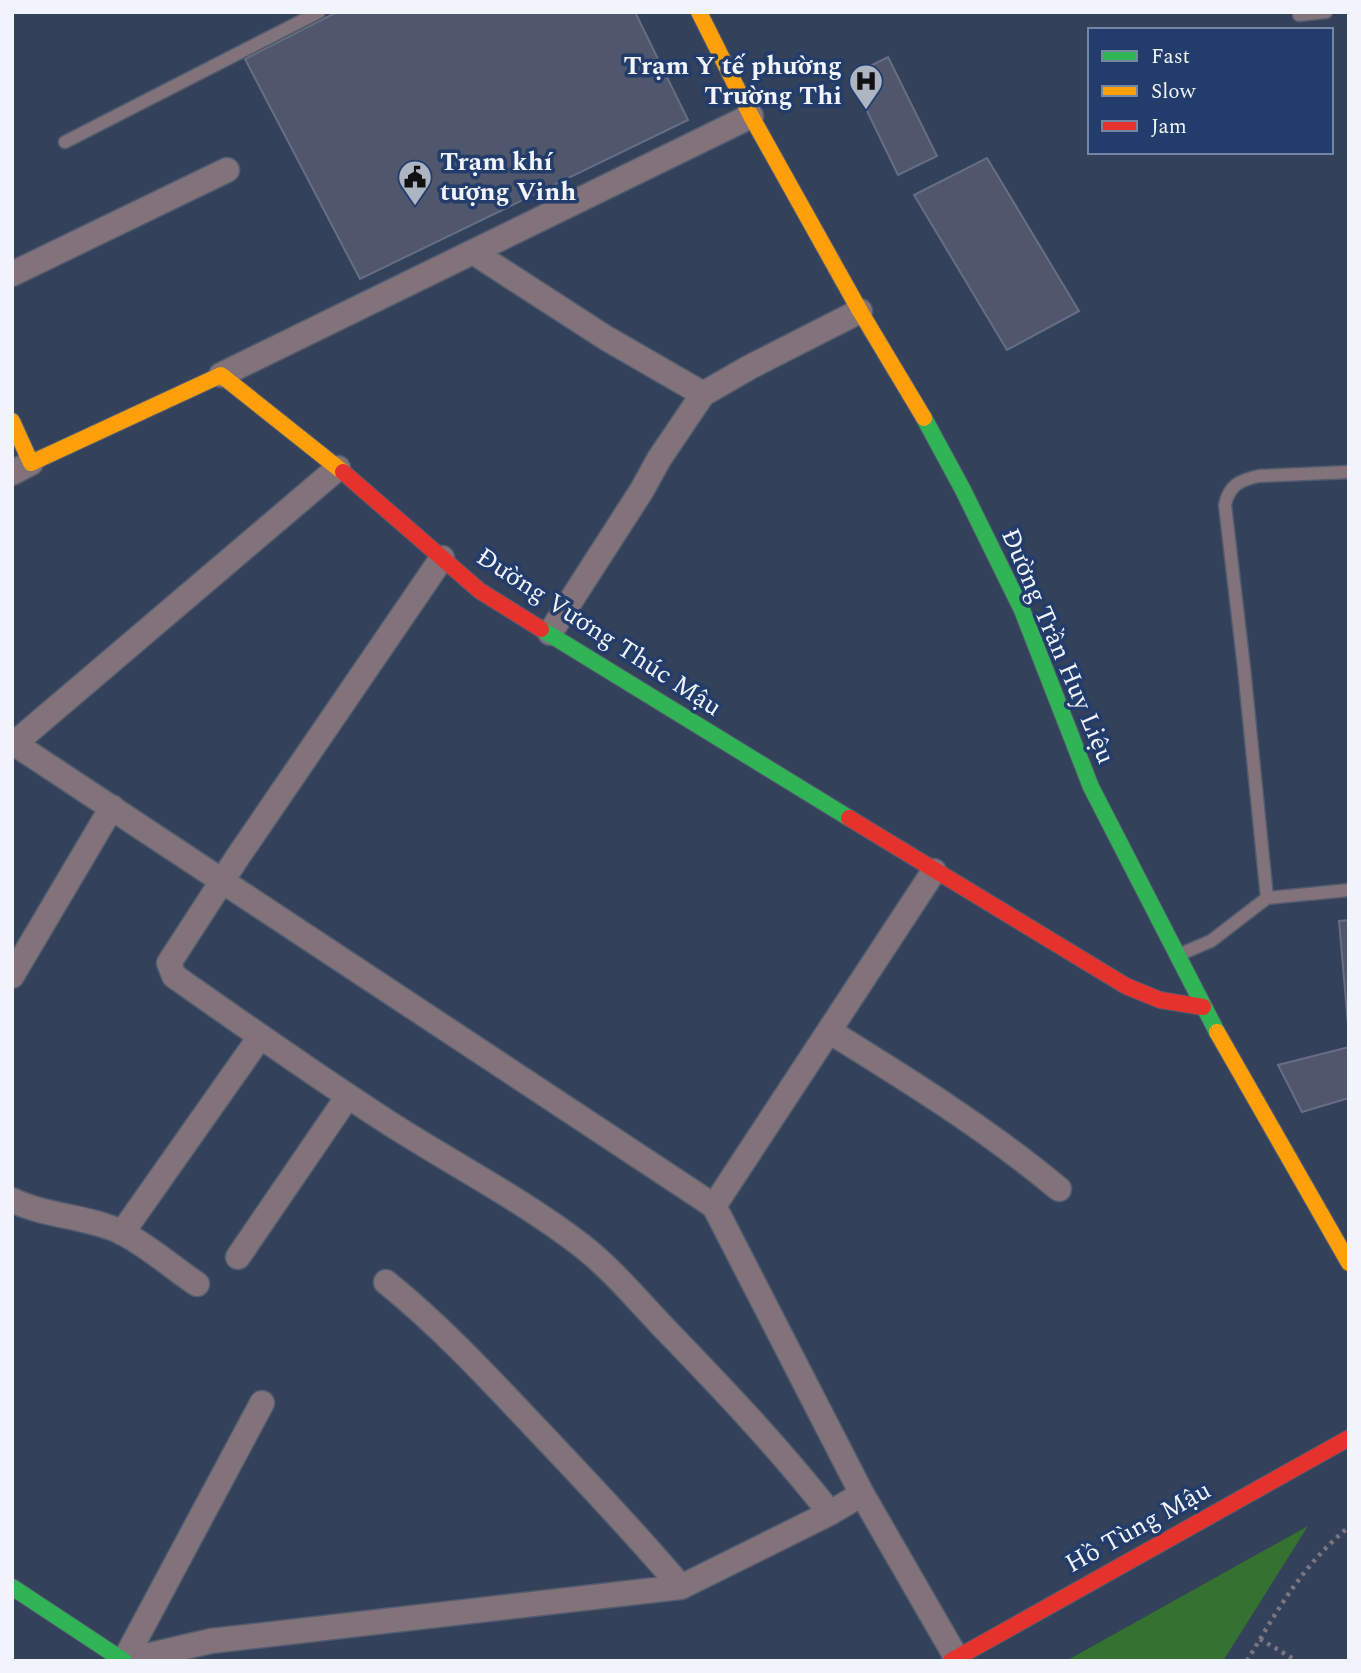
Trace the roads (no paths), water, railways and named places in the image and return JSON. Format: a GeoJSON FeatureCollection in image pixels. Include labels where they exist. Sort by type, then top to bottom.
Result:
{"type":"FeatureCollection","features":[{"type":"Feature","properties":{"kind":"street","name":"Đường Trần Huy Liệu"},"geometry":{"type":"LineString","coordinates":[[699,12],[751,116],[860,311],[909,390],[963,490],[1022,610],[1091,787],[1203,1007],[1349,1263]]}},
{"type":"Feature","properties":{"kind":"street"},"geometry":{"type":"LineString","coordinates":[[12,421],[22,468],[221,375],[751,116]]}},
{"type":"Feature","properties":{"kind":"street"},"geometry":{"type":"LineString","coordinates":[[12,274],[227,170]]}},
{"type":"Feature","properties":{"kind":"street"},"geometry":{"type":"LineString","coordinates":[[472,252],[606,338],[703,394]]}},
{"type":"Feature","properties":{"kind":"street"},"geometry":{"type":"LineString","coordinates":[[550,633],[703,394],[860,311]]}},
{"type":"Feature","properties":{"kind":"street","name":"Đường Vương Thúc Mậu"},"geometry":{"type":"LineString","coordinates":[[221,375],[338,468],[480,591],[1126,986],[1160,1000],[1203,1007]]}},
{"type":"Feature","properties":{"kind":"street"},"geometry":{"type":"LineString","coordinates":[[338,468],[13,742],[714,1206],[862,1494],[953,1659]]}},
{"type":"Feature","properties":{"kind":"street"},"geometry":{"type":"LineString","coordinates":[[442,558],[222,882],[169,963],[170,969],[174,976],[260,1037],[348,1096],[534,1212],[583,1247],[721,1387],[830,1513]]}},
{"type":"Feature","properties":{"kind":"street"},"geometry":{"type":"LineString","coordinates":[[12,976],[112,807]]}},
{"type":"Feature","properties":{"kind":"street"},"geometry":{"type":"LineString","coordinates":[[714,1206],[934,871]]}},
{"type":"Feature","properties":{"kind":"street"},"geometry":{"type":"LineString","coordinates":[[829,1031],[977,1127],[1059,1189]]}},
{"type":"Feature","properties":{"kind":"street"},"geometry":{"type":"LineString","coordinates":[[122,1233],[260,1037]]}},
{"type":"Feature","properties":{"kind":"street"},"geometry":{"type":"LineString","coordinates":[[238,1257],[348,1096]]}},
{"type":"Feature","properties":{"kind":"street"},"geometry":{"type":"LineString","coordinates":[[12,1200],[34,1210],[98,1223],[122,1233],[197,1284]]}},
{"type":"Feature","properties":{"kind":"street"},"geometry":{"type":"LineString","coordinates":[[386,1282],[454,1342],[635,1532],[681,1587]]}},
{"type":"Feature","properties":{"kind":"street"},"geometry":{"type":"LineString","coordinates":[[124,1661],[262,1403]]}},
{"type":"Feature","properties":{"kind":"street","name":"Hồ Tùng Mậu"},"geometry":{"type":"LineString","coordinates":[[953,1659],[1349,1438]]}},
{"type":"Feature","properties":{"kind":"street"},"geometry":{"type":"LineString","coordinates":[[12,1587],[124,1661],[211,1641],[681,1587],[830,1513],[862,1494]]}},
{"type":"Feature","properties":{"kind":"lane"},"geometry":{"type":"LineString","coordinates":[[65,142],[319,12]]}},
{"type":"Feature","properties":{"kind":"lane"},"geometry":{"type":"LineString","coordinates":[[1299,15],[1326,12]]}},
{"type":"Feature","properties":{"kind":"lane"},"geometry":{"type":"LineString","coordinates":[[1267,898],[1225,505],[1227,494],[1235,484],[1259,476],[1349,472]]}},
{"type":"Feature","properties":{"kind":"lane"},"geometry":{"type":"LineString","coordinates":[[1178,955],[1211,941],[1267,898],[1349,890]]}},
{"type":"Feature","properties":{"kind":"place","name":"Trạm Y tế phường Trường Thi"},"geometry":{"type":"Point","coordinates":[866,111]}},
{"type":"Feature","properties":{"kind":"place","name":"Trạm khí tượng Vinh"},"geometry":{"type":"Point","coordinates":[415,207]}}]}
